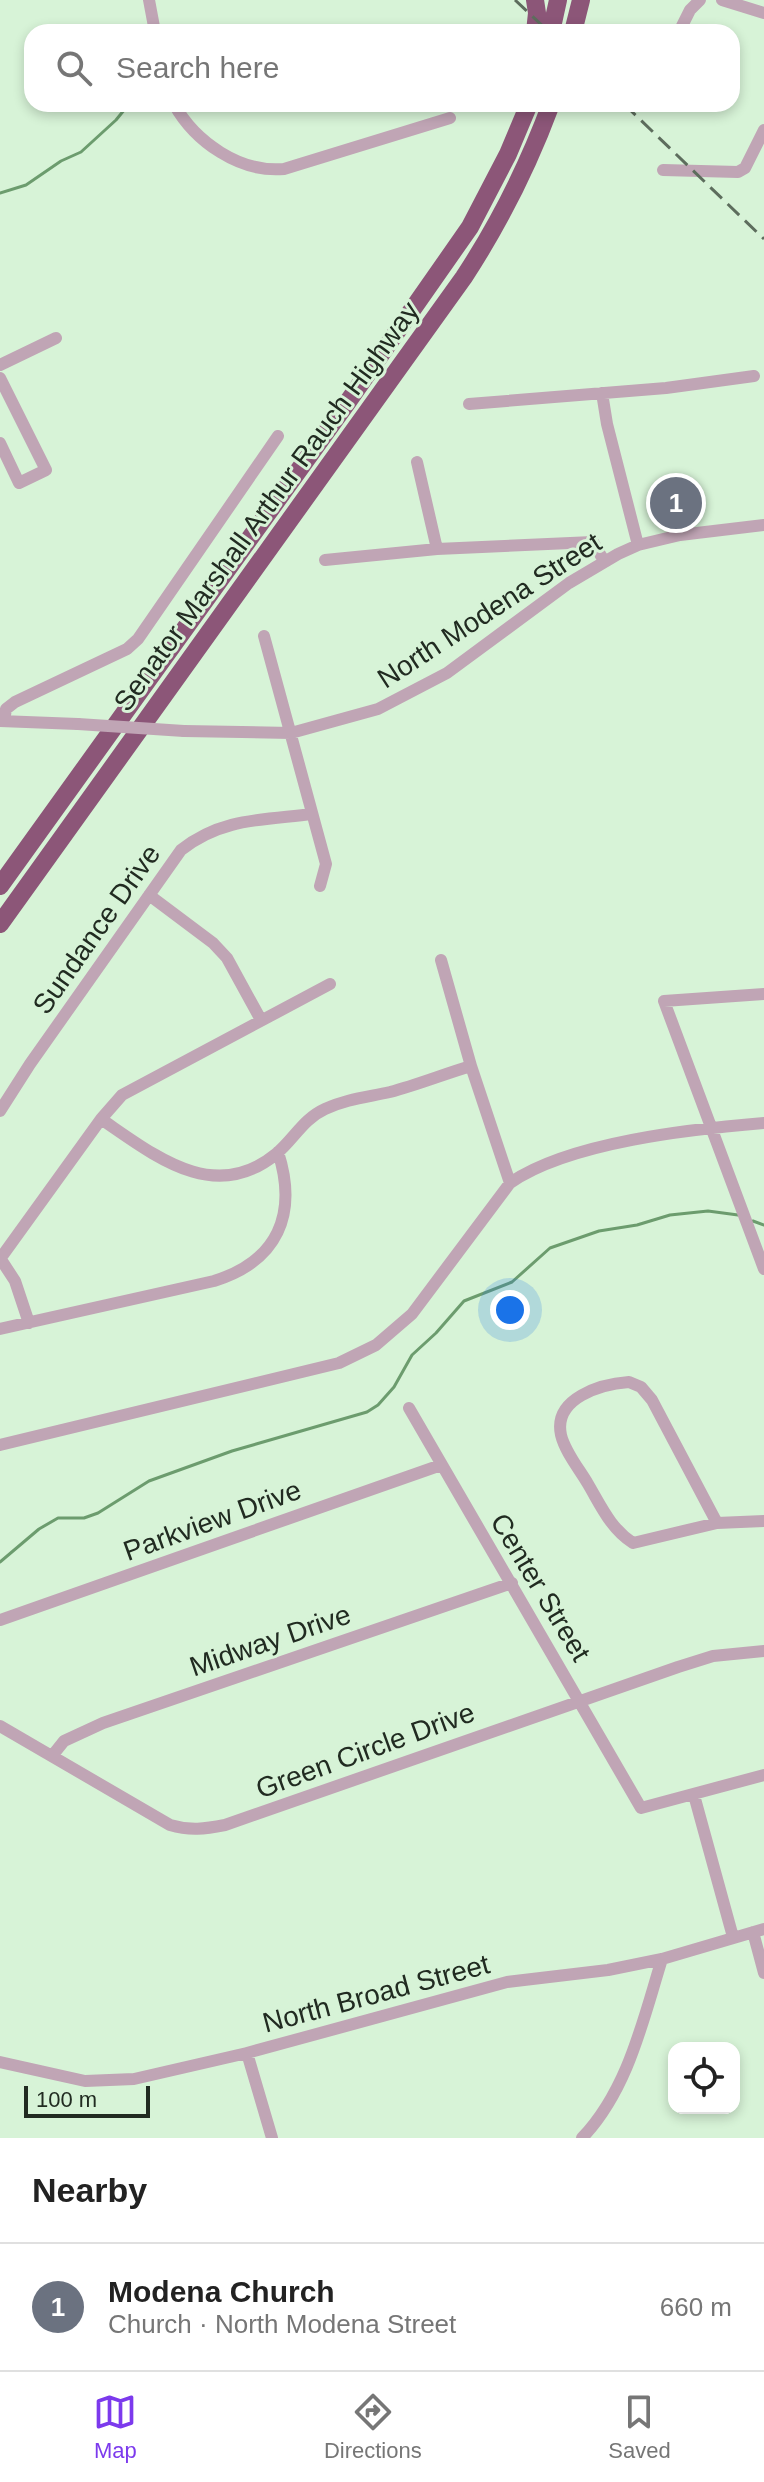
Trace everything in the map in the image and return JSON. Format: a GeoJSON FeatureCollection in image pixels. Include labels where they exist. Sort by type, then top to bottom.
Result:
{"type":"FeatureCollection","features":[{"type":"Feature","properties":{"kind":"highway"},"geometry":{"type":"LineString","coordinates":[[535,0],[536,24]]}},
{"type":"Feature","properties":{"kind":"highway"},"geometry":{"type":"LineString","coordinates":[[553,24],[558,0]]}},
{"type":"Feature","properties":{"kind":"highway"},"geometry":{"type":"LineString","coordinates":[[575,24],[581,0]]}},
{"type":"Feature","properties":{"kind":"highway"},"geometry":{"type":"LineString","coordinates":[[508,154],[519,112]]}},
{"type":"Feature","properties":{"kind":"highway","name":"Senator Marshall Arthur Rauch Highway"},"geometry":{"type":"LineString","coordinates":[[0,886],[470,227],[508,154],[526,112]]}},
{"type":"Feature","properties":{"kind":"highway","name":"Senator Marshall Arthur Rauch Highway"},"geometry":{"type":"LineString","coordinates":[[0,924],[464,277],[512,198],[548,112]]}},
{"type":"Feature","properties":{"kind":"street"},"geometry":{"type":"LineString","coordinates":[[149,0],[154,24]]}},
{"type":"Feature","properties":{"kind":"street"},"geometry":{"type":"LineString","coordinates":[[683,24],[700,0]]}},
{"type":"Feature","properties":{"kind":"street"},"geometry":{"type":"LineString","coordinates":[[722,0],[764,13]]}},
{"type":"Feature","properties":{"kind":"street"},"geometry":{"type":"LineString","coordinates":[[179,112],[188,125],[211,146],[242,163],[266,171],[284,169],[450,118]]}},
{"type":"Feature","properties":{"kind":"street"},"geometry":{"type":"LineString","coordinates":[[663,170],[738,172],[745,168],[764,130]]}},
{"type":"Feature","properties":{"kind":"street"},"geometry":{"type":"LineString","coordinates":[[0,365],[56,338]]}},
{"type":"Feature","properties":{"kind":"street"},"geometry":{"type":"LineString","coordinates":[[469,404],[754,376]]}},
{"type":"Feature","properties":{"kind":"street"},"geometry":{"type":"LineString","coordinates":[[0,378],[46,470],[19,483],[0,443]]}},
{"type":"Feature","properties":{"kind":"street"},"geometry":{"type":"LineString","coordinates":[[602,393],[638,545]]}},
{"type":"Feature","properties":{"kind":"street"},"geometry":{"type":"LineString","coordinates":[[2,721],[6,709],[15,702],[127,649],[138,639],[278,436]]}},
{"type":"Feature","properties":{"kind":"street"},"geometry":{"type":"LineString","coordinates":[[417,462],[437,549]]}},
{"type":"Feature","properties":{"kind":"street","name":"North Modena Street"},"geometry":{"type":"LineString","coordinates":[[2,721],[184,731],[291,733],[378,709],[417,691],[447,673],[569,583],[638,545],[680,535],[764,525]]}},
{"type":"Feature","properties":{"kind":"street"},"geometry":{"type":"LineString","coordinates":[[325,560],[437,549],[593,542],[604,561]]}},
{"type":"Feature","properties":{"kind":"street"},"geometry":{"type":"LineString","coordinates":[[264,636],[326,864],[320,886]]}},
{"type":"Feature","properties":{"kind":"street","name":"Sundance Drive"},"geometry":{"type":"LineString","coordinates":[[0,1111],[181,850],[198,836],[218,827],[312,814]]}},
{"type":"Feature","properties":{"kind":"street"},"geometry":{"type":"LineString","coordinates":[[149,895],[213,943],[227,958],[261,1020]]}},
{"type":"Feature","properties":{"kind":"street"},"geometry":{"type":"LineString","coordinates":[[441,960],[471,1066],[510,1183]]}},
{"type":"Feature","properties":{"kind":"street"},"geometry":{"type":"LineString","coordinates":[[29,1323],[15,1281],[0,1258],[101,1119],[122,1095],[330,984]]}},
{"type":"Feature","properties":{"kind":"street"},"geometry":{"type":"LineString","coordinates":[[764,994],[664,1001],[764,1269]]}},
{"type":"Feature","properties":{"kind":"street"},"geometry":{"type":"LineString","coordinates":[[101,1119],[182,1170],[227,1175],[253,1169],[278,1152],[303,1123],[322,1110],[345,1100],[390,1092],[471,1066]]}},
{"type":"Feature","properties":{"kind":"street"},"geometry":{"type":"LineString","coordinates":[[0,1445],[339,1363],[383,1340],[412,1314],[510,1183],[527,1171],[555,1160],[630,1142],[764,1123]]}},
{"type":"Feature","properties":{"kind":"street"},"geometry":{"type":"LineString","coordinates":[[0,1329],[214,1281],[254,1263],[273,1240],[286,1207],[287,1185],[278,1152]]}},
{"type":"Feature","properties":{"kind":"street"},"geometry":{"type":"LineString","coordinates":[[717,1523],[652,1400],[641,1387],[629,1382],[613,1383],[581,1396],[564,1408],[560,1422],[561,1438],[610,1521],[621,1536],[633,1543],[717,1523],[764,1521]]}},
{"type":"Feature","properties":{"kind":"street","name":"Center Street"},"geometry":{"type":"LineString","coordinates":[[409,1408],[641,1808],[694,1795]]}},
{"type":"Feature","properties":{"kind":"street","name":"Parkview Drive"},"geometry":{"type":"LineString","coordinates":[[0,1620],[441,1465]]}},
{"type":"Feature","properties":{"kind":"street","name":"Midway Drive"},"geometry":{"type":"LineString","coordinates":[[52,1756],[64,1741],[103,1723],[512,1583]]}},
{"type":"Feature","properties":{"kind":"street","name":"Green Circle Drive"},"geometry":{"type":"LineString","coordinates":[[0,1726],[170,1825],[187,1830],[204,1830],[713,1656],[764,1651]]}},
{"type":"Feature","properties":{"kind":"street"},"geometry":{"type":"LineString","coordinates":[[733,1937],[694,1795],[764,1775]]}},
{"type":"Feature","properties":{"kind":"street"},"geometry":{"type":"LineString","coordinates":[[758,1931],[764,1973]]}},
{"type":"Feature","properties":{"kind":"street","name":"North Broad Street"},"geometry":{"type":"LineString","coordinates":[[0,2062],[85,2081],[109,2082],[147,2077],[507,1982],[608,1970],[662,1959],[758,1931]]}},
{"type":"Feature","properties":{"kind":"street"},"geometry":{"type":"LineString","coordinates":[[582,2138],[618,2088],[662,1959]]}},
{"type":"Feature","properties":{"kind":"street"},"geometry":{"type":"LineString","coordinates":[[247,2053],[272,2138]]}},
{"type":"Feature","properties":{"kind":"waterway"},"geometry":{"type":"LineString","coordinates":[[0,193],[26,185],[61,161],[81,152],[122,112]]}},
{"type":"Feature","properties":{"kind":"waterway"},"geometry":{"type":"LineString","coordinates":[[0,1562],[39,1529],[58,1518],[84,1518],[98,1513],[149,1481],[232,1451],[367,1412],[394,1387],[412,1355],[464,1301],[512,1282],[550,1248],[599,1231],[637,1225],[670,1215],[708,1211],[738,1215]]}},
{"type":"Feature","properties":{"kind":"waterway"},"geometry":{"type":"LineString","coordinates":[[753,1221],[764,1225]]}},
{"type":"Feature","properties":{"kind":"railway"},"geometry":{"type":"LineString","coordinates":[[515,0],[540,24]]}},
{"type":"Feature","properties":{"kind":"railway"},"geometry":{"type":"LineString","coordinates":[[632,112],[764,239]]}},
{"type":"Feature","properties":{"kind":"place","name":"Modena Church"},"geometry":{"type":"Point","coordinates":[676,503]}}]}
